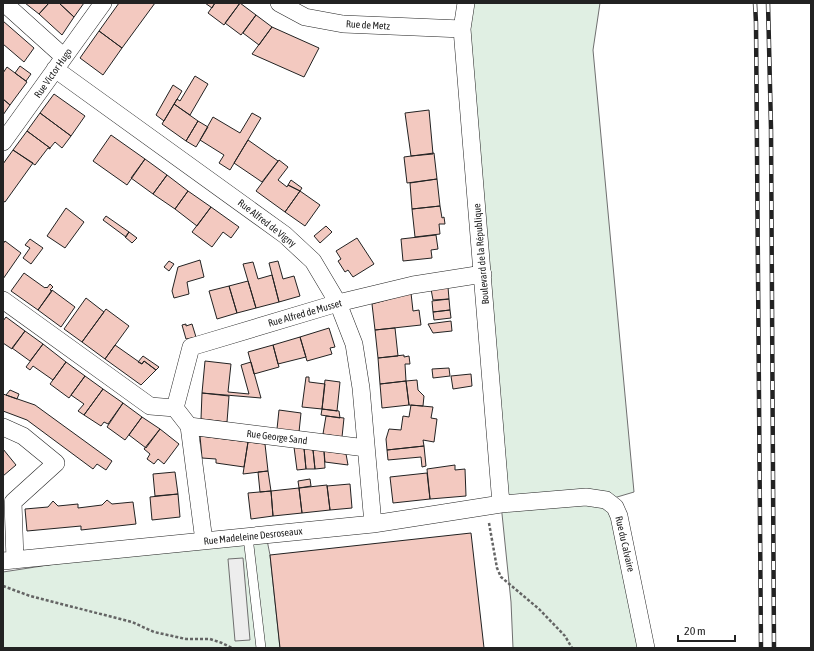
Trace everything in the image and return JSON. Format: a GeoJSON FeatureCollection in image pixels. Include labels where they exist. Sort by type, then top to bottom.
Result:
{"type":"FeatureCollection","features":[{"type":"Feature","properties":{"kind":"street","name":"Rue Alfred de Vigny"},"geometry":{"type":"LineString","coordinates":[[4,3],[60,63],[285,235],[313,261],[338,303],[354,344],[360,388],[373,524]]}},
{"type":"Feature","properties":{"kind":"street","name":"Rue Victor Hugo"},"geometry":{"type":"LineString","coordinates":[[3,142],[103,3]]}},
{"type":"Feature","properties":{"kind":"street","name":"Rue de Metz"},"geometry":{"type":"LineString","coordinates":[[279,3],[305,17],[343,24],[462,29]]}},
{"type":"Feature","properties":{"kind":"street","name":"Boulevard de la République"},"geometry":{"type":"LineString","coordinates":[[466,3],[462,29],[483,274],[494,506]]}},
{"type":"Feature","properties":{"kind":"street","name":"Rue Alfred de Musset"},"geometry":{"type":"LineString","coordinates":[[175,408],[191,346],[338,303],[413,285],[483,274]]}},
{"type":"Feature","properties":{"kind":"street"},"geometry":{"type":"LineString","coordinates":[[3,300],[150,406],[175,408],[189,426],[204,541]]}},
{"type":"Feature","properties":{"kind":"street","name":"Rue George Sand"},"geometry":{"type":"LineString","coordinates":[[189,426],[366,448]]}},
{"type":"Feature","properties":{"kind":"street"},"geometry":{"type":"LineString","coordinates":[[3,427],[23,436],[56,463],[13,502],[9,560]]}},
{"type":"Feature","properties":{"kind":"street","name":"Rue du Calvaire"},"geometry":{"type":"LineString","coordinates":[[494,506],[586,497],[606,500],[614,507],[620,516],[646,648]]}},
{"type":"Feature","properties":{"kind":"street","name":"Rue Madeleine Desroseaux"},"geometry":{"type":"LineString","coordinates":[[9,560],[373,524],[494,506]]}},
{"type":"Feature","properties":{"kind":"lane"},"geometry":{"type":"LineString","coordinates":[[248,537],[261,648]]}},
{"type":"Feature","properties":{"kind":"path"},"geometry":{"type":"LineString","coordinates":[[494,506],[497,568],[501,576],[539,609],[565,636],[572,648]]}},
{"type":"Feature","properties":{"kind":"path"},"geometry":{"type":"LineString","coordinates":[[3,586],[30,596],[132,622],[154,632],[186,639],[210,639],[232,648]]}},
{"type":"Feature","properties":{"kind":"green space"},"geometry":{"type":"Polygon","coordinates":[[[466,3],[600,3],[593,50],[634,492],[607,500],[646,648],[513,648],[511,602],[501,504],[466,3]]]}},
{"type":"Feature","properties":{"kind":"green space"},"geometry":{"type":"Polygon","coordinates":[[[266,535],[270,555],[280,648],[3,648],[3,572],[204,541],[266,535]]]}},
{"type":"Feature","properties":{"kind":"shaded area"},"geometry":{"type":"Polygon","coordinates":[[[243,558],[250,640],[235,641],[228,559],[243,558]]]}},
{"type":"Feature","properties":{"kind":"building"},"geometry":{"type":"Polygon","coordinates":[[[25,3],[47,3],[48,4],[39,14],[25,3]]]}},
{"type":"Feature","properties":{"kind":"building"},"geometry":{"type":"Polygon","coordinates":[[[49,3],[59,3],[74,17],[62,35],[39,14],[49,3]]]}},
{"type":"Feature","properties":{"kind":"building"},"geometry":{"type":"Polygon","coordinates":[[[59,3],[84,3],[74,17],[59,3]]]}},
{"type":"Feature","properties":{"kind":"building"},"geometry":{"type":"Polygon","coordinates":[[[119,3],[155,3],[122,48],[99,31],[119,3]]]}},
{"type":"Feature","properties":{"kind":"building"},"geometry":{"type":"Polygon","coordinates":[[[205,3],[215,3],[212,8],[205,3]]]}},
{"type":"Feature","properties":{"kind":"building"},"geometry":{"type":"Polygon","coordinates":[[[215,3],[240,3],[224,25],[208,13],[215,3]]]}},
{"type":"Feature","properties":{"kind":"building"},"geometry":{"type":"Polygon","coordinates":[[[240,3],[256,15],[241,35],[225,23],[240,3]]]}},
{"type":"Feature","properties":{"kind":"building"},"geometry":{"type":"Polygon","coordinates":[[[256,15],[272,27],[259,45],[243,33],[256,15]]]}},
{"type":"Feature","properties":{"kind":"building"},"geometry":{"type":"Polygon","coordinates":[[[3,21],[34,48],[24,62],[3,44],[3,21]]]}},
{"type":"Feature","properties":{"kind":"building"},"geometry":{"type":"Polygon","coordinates":[[[272,27],[319,48],[304,77],[252,54],[272,27]]]}},
{"type":"Feature","properties":{"kind":"building"},"geometry":{"type":"Polygon","coordinates":[[[99,31],[122,48],[103,75],[80,58],[99,31]]]}},
{"type":"Feature","properties":{"kind":"building"},"geometry":{"type":"Polygon","coordinates":[[[20,66],[31,74],[26,81],[15,73],[20,66]]]}},
{"type":"Feature","properties":{"kind":"building"},"geometry":{"type":"Polygon","coordinates":[[[7,67],[27,82],[10,105],[3,99],[3,73],[7,67]]]}},
{"type":"Feature","properties":{"kind":"building"},"geometry":{"type":"Polygon","coordinates":[[[195,76],[208,84],[190,115],[174,104],[177,99],[180,101],[195,76]]]}},
{"type":"Feature","properties":{"kind":"building"},"geometry":{"type":"Polygon","coordinates":[[[173,85],[182,91],[164,121],[156,115],[173,85]]]}},
{"type":"Feature","properties":{"kind":"building"},"geometry":{"type":"Polygon","coordinates":[[[54,94],[85,116],[71,136],[40,113],[54,94]]]}},
{"type":"Feature","properties":{"kind":"building"},"geometry":{"type":"Polygon","coordinates":[[[3,99],[10,105],[3,115],[3,99]]]}},
{"type":"Feature","properties":{"kind":"building"},"geometry":{"type":"Polygon","coordinates":[[[174,104],[198,121],[186,141],[162,124],[174,104]]]}},
{"type":"Feature","properties":{"kind":"building"},"geometry":{"type":"Polygon","coordinates":[[[429,110],[433,154],[411,156],[405,113],[429,110]]]}},
{"type":"Feature","properties":{"kind":"building"},"geometry":{"type":"Polygon","coordinates":[[[40,113],[71,136],[62,148],[55,142],[50,148],[27,131],[40,113]]]}},
{"type":"Feature","properties":{"kind":"building"},"geometry":{"type":"Polygon","coordinates":[[[252,113],[261,118],[230,170],[219,163],[224,155],[200,140],[213,117],[240,133],[252,113]]]}},
{"type":"Feature","properties":{"kind":"building"},"geometry":{"type":"Polygon","coordinates":[[[198,121],[208,127],[196,147],[186,141],[198,121]]]}},
{"type":"Feature","properties":{"kind":"building"},"geometry":{"type":"Polygon","coordinates":[[[27,131],[50,148],[48,148],[35,165],[13,150],[27,131]]]}},
{"type":"Feature","properties":{"kind":"building"},"geometry":{"type":"Polygon","coordinates":[[[111,135],[145,159],[127,185],[93,161],[111,135]]]}},
{"type":"Feature","properties":{"kind":"building"},"geometry":{"type":"Polygon","coordinates":[[[248,140],[278,161],[262,182],[234,163],[248,140]]]}},
{"type":"Feature","properties":{"kind":"building"},"geometry":{"type":"Polygon","coordinates":[[[13,150],[33,163],[5,202],[3,201],[3,164],[13,150]]]}},
{"type":"Feature","properties":{"kind":"building"},"geometry":{"type":"Polygon","coordinates":[[[434,153],[437,179],[407,183],[404,157],[434,153]]]}},
{"type":"Feature","properties":{"kind":"building"},"geometry":{"type":"Polygon","coordinates":[[[145,159],[167,175],[153,194],[131,178],[145,159]]]}},
{"type":"Feature","properties":{"kind":"building"},"geometry":{"type":"Polygon","coordinates":[[[279,160],[288,167],[278,180],[287,187],[288,185],[300,191],[285,212],[256,191],[279,160]]]}},
{"type":"Feature","properties":{"kind":"building"},"geometry":{"type":"Polygon","coordinates":[[[167,175],[188,191],[175,209],[153,194],[167,175]]]}},
{"type":"Feature","properties":{"kind":"building"},"geometry":{"type":"Polygon","coordinates":[[[437,179],[440,206],[412,209],[410,183],[437,179]]]}},
{"type":"Feature","properties":{"kind":"building"},"geometry":{"type":"Polygon","coordinates":[[[291,180],[302,188],[300,191],[288,185],[291,180]]]}},
{"type":"Feature","properties":{"kind":"building"},"geometry":{"type":"Polygon","coordinates":[[[188,191],[211,207],[197,226],[175,209],[188,191]]]}},
{"type":"Feature","properties":{"kind":"building"},"geometry":{"type":"Polygon","coordinates":[[[300,191],[320,205],[305,226],[285,212],[300,191]]]}},
{"type":"Feature","properties":{"kind":"building"},"geometry":{"type":"Polygon","coordinates":[[[440,206],[442,218],[444,217],[445,224],[439,224],[440,234],[415,237],[412,209],[440,206]]]}},
{"type":"Feature","properties":{"kind":"building"},"geometry":{"type":"Polygon","coordinates":[[[211,207],[239,227],[231,238],[223,232],[212,247],[192,232],[211,207]]]}},
{"type":"Feature","properties":{"kind":"building"},"geometry":{"type":"Polygon","coordinates":[[[66,208],[84,222],[65,248],[47,236],[66,208]]]}},
{"type":"Feature","properties":{"kind":"building"},"geometry":{"type":"Polygon","coordinates":[[[106,216],[129,232],[126,237],[103,220],[106,216]]]}},
{"type":"Feature","properties":{"kind":"building"},"geometry":{"type":"Polygon","coordinates":[[[326,226],[332,232],[320,243],[314,236],[326,226]]]}},
{"type":"Feature","properties":{"kind":"building"},"geometry":{"type":"Polygon","coordinates":[[[129,232],[137,238],[132,243],[125,237],[129,232]]]}},
{"type":"Feature","properties":{"kind":"building"},"geometry":{"type":"Polygon","coordinates":[[[436,235],[438,249],[431,250],[432,258],[403,261],[401,239],[436,235]]]}},
{"type":"Feature","properties":{"kind":"building"},"geometry":{"type":"Polygon","coordinates":[[[357,238],[374,264],[353,277],[348,270],[345,272],[338,261],[341,259],[336,251],[357,238]]]}},
{"type":"Feature","properties":{"kind":"building"},"geometry":{"type":"Polygon","coordinates":[[[30,239],[43,248],[31,264],[23,258],[30,248],[25,245],[30,239]]]}},
{"type":"Feature","properties":{"kind":"building"},"geometry":{"type":"Polygon","coordinates":[[[5,241],[21,253],[3,279],[3,244],[5,241]]]}},
{"type":"Feature","properties":{"kind":"building"},"geometry":{"type":"Polygon","coordinates":[[[200,260],[204,277],[187,282],[189,294],[174,298],[172,291],[178,267],[200,260]]]}},
{"type":"Feature","properties":{"kind":"building"},"geometry":{"type":"Polygon","coordinates":[[[169,261],[174,264],[169,271],[164,267],[169,261]]]}},
{"type":"Feature","properties":{"kind":"building"},"geometry":{"type":"Polygon","coordinates":[[[278,261],[283,279],[294,276],[300,296],[279,302],[269,263],[278,261]]]}},
{"type":"Feature","properties":{"kind":"building"},"geometry":{"type":"Polygon","coordinates":[[[253,262],[258,279],[272,275],[279,302],[256,308],[243,264],[253,262]]]}},
{"type":"Feature","properties":{"kind":"building"},"geometry":{"type":"Polygon","coordinates":[[[24,273],[45,288],[47,288],[50,284],[53,287],[50,290],[52,291],[38,310],[11,291],[24,273]]]}},
{"type":"Feature","properties":{"kind":"building"},"geometry":{"type":"Polygon","coordinates":[[[248,281],[256,308],[237,313],[229,286],[248,281]]]}},
{"type":"Feature","properties":{"kind":"building"},"geometry":{"type":"Polygon","coordinates":[[[229,286],[237,313],[217,319],[209,291],[229,286]]]}},
{"type":"Feature","properties":{"kind":"building"},"geometry":{"type":"Polygon","coordinates":[[[448,287],[449,299],[433,300],[431,289],[448,287]]]}},
{"type":"Feature","properties":{"kind":"building"},"geometry":{"type":"Polygon","coordinates":[[[52,290],[75,307],[61,327],[38,310],[52,290]]]}},
{"type":"Feature","properties":{"kind":"building"},"geometry":{"type":"Polygon","coordinates":[[[411,293],[413,311],[419,310],[421,325],[375,330],[372,304],[411,293]]]}},
{"type":"Feature","properties":{"kind":"building"},"geometry":{"type":"Polygon","coordinates":[[[86,298],[104,312],[82,342],[64,329],[86,298]]]}},
{"type":"Feature","properties":{"kind":"building"},"geometry":{"type":"Polygon","coordinates":[[[449,299],[450,310],[433,312],[432,301],[449,299]]]}},
{"type":"Feature","properties":{"kind":"building"},"geometry":{"type":"Polygon","coordinates":[[[106,309],[129,326],[105,359],[82,342],[106,309]]]}},
{"type":"Feature","properties":{"kind":"building"},"geometry":{"type":"Polygon","coordinates":[[[450,310],[451,318],[434,320],[433,312],[450,310]]]}},
{"type":"Feature","properties":{"kind":"building"},"geometry":{"type":"Polygon","coordinates":[[[6,317],[25,331],[12,349],[3,343],[3,321],[6,317]]]}},
{"type":"Feature","properties":{"kind":"building"},"geometry":{"type":"Polygon","coordinates":[[[451,321],[452,331],[433,333],[428,324],[451,321]]]}},
{"type":"Feature","properties":{"kind":"building"},"geometry":{"type":"Polygon","coordinates":[[[186,324],[186,326],[192,324],[196,337],[186,339],[182,325],[186,324]]]}},
{"type":"Feature","properties":{"kind":"building"},"geometry":{"type":"Polygon","coordinates":[[[329,328],[335,347],[330,348],[332,354],[307,361],[300,337],[329,328]]]}},
{"type":"Feature","properties":{"kind":"building"},"geometry":{"type":"Polygon","coordinates":[[[395,328],[398,356],[378,358],[375,330],[395,328]]]}},
{"type":"Feature","properties":{"kind":"building"},"geometry":{"type":"Polygon","coordinates":[[[25,331],[43,344],[30,361],[12,348],[25,331]]]}},
{"type":"Feature","properties":{"kind":"building"},"geometry":{"type":"Polygon","coordinates":[[[300,337],[306,357],[278,364],[273,345],[300,337]]]}},
{"type":"Feature","properties":{"kind":"building"},"geometry":{"type":"Polygon","coordinates":[[[43,344],[66,362],[53,380],[33,366],[30,370],[26,367],[43,344]]]}},
{"type":"Feature","properties":{"kind":"building"},"geometry":{"type":"Polygon","coordinates":[[[115,345],[142,364],[144,361],[156,370],[141,385],[105,359],[115,345]]]}},
{"type":"Feature","properties":{"kind":"building"},"geometry":{"type":"Polygon","coordinates":[[[273,345],[279,367],[254,374],[248,352],[273,345]]]}},
{"type":"Feature","properties":{"kind":"building"},"geometry":{"type":"Polygon","coordinates":[[[404,355],[404,357],[409,356],[410,364],[405,364],[406,381],[380,384],[378,358],[404,355]]]}},
{"type":"Feature","properties":{"kind":"building"},"geometry":{"type":"Polygon","coordinates":[[[143,356],[159,367],[156,370],[144,361],[142,364],[138,362],[143,356]]]}},
{"type":"Feature","properties":{"kind":"building"},"geometry":{"type":"Polygon","coordinates":[[[205,361],[231,364],[228,392],[249,394],[241,365],[251,362],[261,398],[202,393],[205,361]]]}},
{"type":"Feature","properties":{"kind":"building"},"geometry":{"type":"Polygon","coordinates":[[[66,362],[85,376],[69,398],[50,384],[66,362]]]}},
{"type":"Feature","properties":{"kind":"building"},"geometry":{"type":"Polygon","coordinates":[[[449,368],[450,376],[433,378],[432,369],[449,368]]]}},
{"type":"Feature","properties":{"kind":"building"},"geometry":{"type":"Polygon","coordinates":[[[471,374],[472,386],[453,389],[451,376],[471,374]]]}},
{"type":"Feature","properties":{"kind":"building"},"geometry":{"type":"Polygon","coordinates":[[[85,376],[103,389],[84,415],[78,411],[84,404],[71,395],[85,376]]]}},
{"type":"Feature","properties":{"kind":"building"},"geometry":{"type":"Polygon","coordinates":[[[306,377],[309,377],[309,382],[325,384],[322,409],[302,407],[306,377]]]}},
{"type":"Feature","properties":{"kind":"building"},"geometry":{"type":"Polygon","coordinates":[[[325,380],[340,382],[337,411],[322,409],[325,380]]]}},
{"type":"Feature","properties":{"kind":"building"},"geometry":{"type":"Polygon","coordinates":[[[417,380],[418,390],[424,396],[423,406],[409,405],[406,381],[417,380]]]}},
{"type":"Feature","properties":{"kind":"building"},"geometry":{"type":"Polygon","coordinates":[[[406,381],[409,405],[382,408],[380,384],[406,381]]]}},
{"type":"Feature","properties":{"kind":"building"},"geometry":{"type":"Polygon","coordinates":[[[103,389],[123,403],[108,424],[104,422],[101,426],[84,415],[103,389]]]}},
{"type":"Feature","properties":{"kind":"building"},"geometry":{"type":"Polygon","coordinates":[[[10,390],[19,394],[17,399],[6,395],[10,390]]]}},
{"type":"Feature","properties":{"kind":"building"},"geometry":{"type":"Polygon","coordinates":[[[202,393],[229,396],[227,422],[201,419],[202,393]]]}},
{"type":"Feature","properties":{"kind":"building"},"geometry":{"type":"Polygon","coordinates":[[[3,394],[35,405],[112,461],[106,470],[97,464],[93,469],[27,420],[3,411],[3,394]]]}},
{"type":"Feature","properties":{"kind":"building"},"geometry":{"type":"Polygon","coordinates":[[[123,403],[142,417],[125,440],[107,427],[123,403]]]}},
{"type":"Feature","properties":{"kind":"building"},"geometry":{"type":"Polygon","coordinates":[[[411,405],[433,407],[431,418],[437,419],[434,442],[423,440],[424,446],[387,450],[386,439],[389,429],[401,430],[403,416],[409,417],[411,405]]]}},
{"type":"Feature","properties":{"kind":"building"},"geometry":{"type":"Polygon","coordinates":[[[322,409],[339,411],[340,418],[321,415],[322,409]]]}},
{"type":"Feature","properties":{"kind":"building"},"geometry":{"type":"Polygon","coordinates":[[[279,410],[301,413],[299,432],[277,429],[279,410]]]}},
{"type":"Feature","properties":{"kind":"building"},"geometry":{"type":"Polygon","coordinates":[[[326,416],[344,418],[342,437],[323,434],[326,416]]]}},
{"type":"Feature","properties":{"kind":"building"},"geometry":{"type":"Polygon","coordinates":[[[142,417],[160,429],[146,448],[129,435],[142,417]]]}},
{"type":"Feature","properties":{"kind":"building"},"geometry":{"type":"Polygon","coordinates":[[[160,429],[179,444],[164,464],[158,459],[154,464],[147,459],[150,454],[144,449],[160,429]]]}},
{"type":"Feature","properties":{"kind":"building"},"geometry":{"type":"Polygon","coordinates":[[[200,436],[248,442],[244,467],[216,463],[216,459],[202,458],[200,436]]]}},
{"type":"Feature","properties":{"kind":"building"},"geometry":{"type":"Polygon","coordinates":[[[248,442],[265,444],[268,471],[243,474],[248,442]]]}},
{"type":"Feature","properties":{"kind":"building"},"geometry":{"type":"Polygon","coordinates":[[[424,446],[426,466],[422,467],[421,457],[388,460],[387,450],[424,446]]]}},
{"type":"Feature","properties":{"kind":"building"},"geometry":{"type":"Polygon","coordinates":[[[294,447],[304,448],[306,469],[297,470],[294,447]]]}},
{"type":"Feature","properties":{"kind":"building"},"geometry":{"type":"Polygon","coordinates":[[[304,448],[313,450],[315,469],[306,469],[304,448]]]}},
{"type":"Feature","properties":{"kind":"building"},"geometry":{"type":"Polygon","coordinates":[[[3,449],[16,465],[3,476],[3,449]]]}},
{"type":"Feature","properties":{"kind":"building"},"geometry":{"type":"Polygon","coordinates":[[[313,450],[324,451],[325,468],[315,469],[313,450]]]}},
{"type":"Feature","properties":{"kind":"building"},"geometry":{"type":"Polygon","coordinates":[[[324,451],[346,454],[348,465],[325,462],[324,451]]]}},
{"type":"Feature","properties":{"kind":"building"},"geometry":{"type":"Polygon","coordinates":[[[455,465],[455,470],[465,469],[466,496],[430,499],[427,469],[455,465]]]}},
{"type":"Feature","properties":{"kind":"building"},"geometry":{"type":"Polygon","coordinates":[[[268,471],[271,491],[260,492],[258,472],[268,471]]]}},
{"type":"Feature","properties":{"kind":"building"},"geometry":{"type":"Polygon","coordinates":[[[175,472],[178,494],[155,496],[153,474],[175,472]]]}},
{"type":"Feature","properties":{"kind":"building"},"geometry":{"type":"Polygon","coordinates":[[[427,473],[430,499],[393,503],[390,477],[427,473]]]}},
{"type":"Feature","properties":{"kind":"building"},"geometry":{"type":"Polygon","coordinates":[[[310,479],[311,486],[299,488],[298,481],[310,479]]]}},
{"type":"Feature","properties":{"kind":"building"},"geometry":{"type":"Polygon","coordinates":[[[350,484],[352,508],[330,510],[327,486],[350,484]]]}},
{"type":"Feature","properties":{"kind":"building"},"geometry":{"type":"Polygon","coordinates":[[[327,485],[330,510],[302,513],[299,488],[327,485]]]}},
{"type":"Feature","properties":{"kind":"building"},"geometry":{"type":"Polygon","coordinates":[[[299,488],[302,513],[273,516],[271,491],[299,488]]]}},
{"type":"Feature","properties":{"kind":"building"},"geometry":{"type":"Polygon","coordinates":[[[271,491],[273,516],[251,519],[248,493],[271,491]]]}},
{"type":"Feature","properties":{"kind":"building"},"geometry":{"type":"Polygon","coordinates":[[[178,494],[180,517],[152,520],[150,497],[178,494]]]}},
{"type":"Feature","properties":{"kind":"building"},"geometry":{"type":"Polygon","coordinates":[[[107,500],[112,504],[133,502],[136,524],[81,530],[81,526],[27,531],[25,509],[48,507],[53,501],[58,506],[78,504],[78,508],[102,505],[107,500]]]}},
{"type":"Feature","properties":{"kind":"building"},"geometry":{"type":"Polygon","coordinates":[[[471,533],[484,648],[280,648],[270,555],[471,533]]]}},
{"type":"Feature","properties":{"kind":"railway"},"geometry":{"type":"LineString","coordinates":[[755,3],[761,648]]}},
{"type":"Feature","properties":{"kind":"railway"},"geometry":{"type":"LineString","coordinates":[[768,3],[771,128],[774,648]]}}]}
